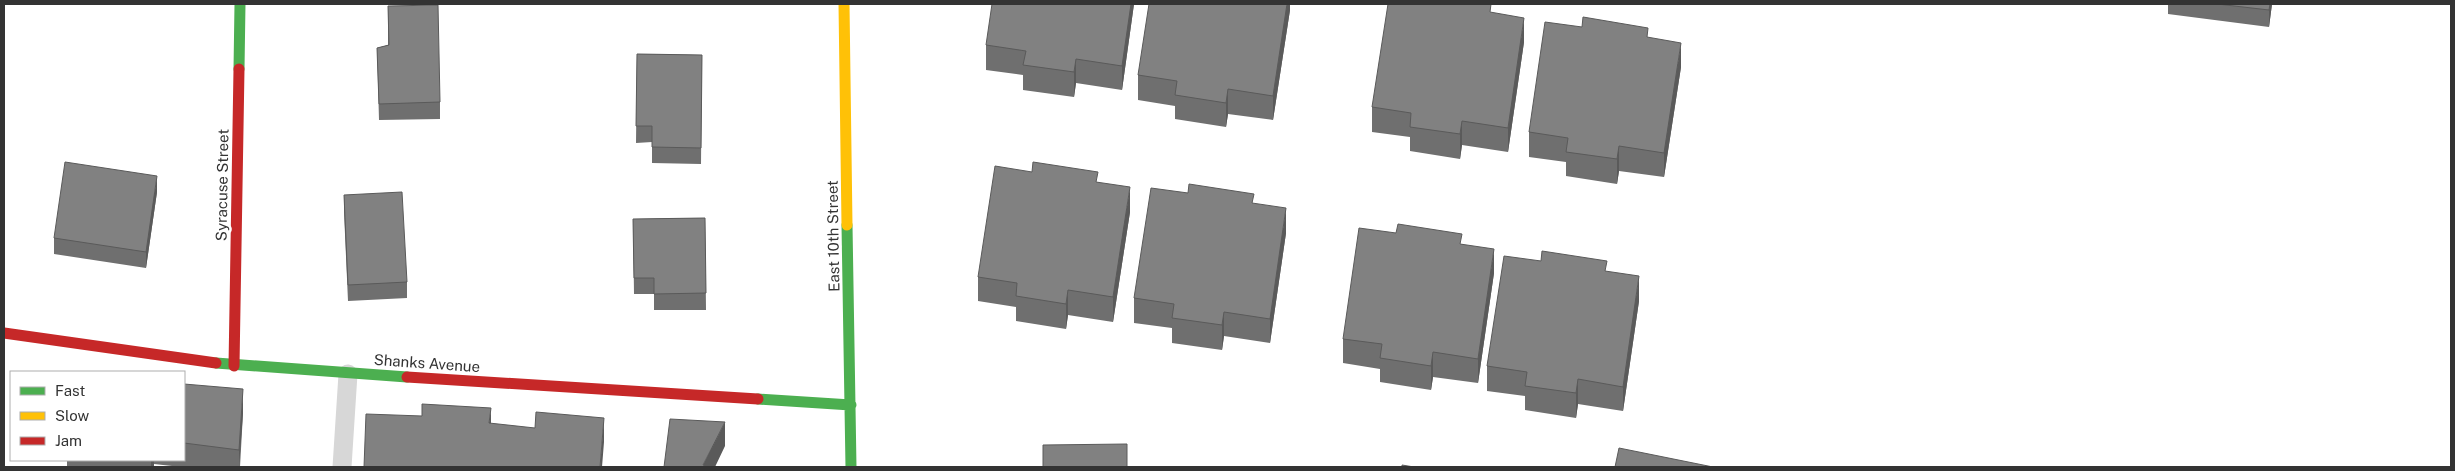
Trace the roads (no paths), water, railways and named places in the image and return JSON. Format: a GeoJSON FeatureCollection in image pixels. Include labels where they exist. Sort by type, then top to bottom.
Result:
{"type":"FeatureCollection","features":[{"type":"Feature","properties":{"kind":"street","name":"Syracuse Street"},"geometry":{"type":"LineString","coordinates":[[234,366],[240,4]]}},
{"type":"Feature","properties":{"kind":"street","name":"East 10th Street"},"geometry":{"type":"LineString","coordinates":[[844,4],[851,467]]}},
{"type":"Feature","properties":{"kind":"street","name":"Shanks Avenue"},"geometry":{"type":"LineString","coordinates":[[4,333],[234,366],[851,405]]}},
{"type":"Feature","properties":{"kind":"lane"},"geometry":{"type":"LineString","coordinates":[[342,467],[348,374]]}}]}
